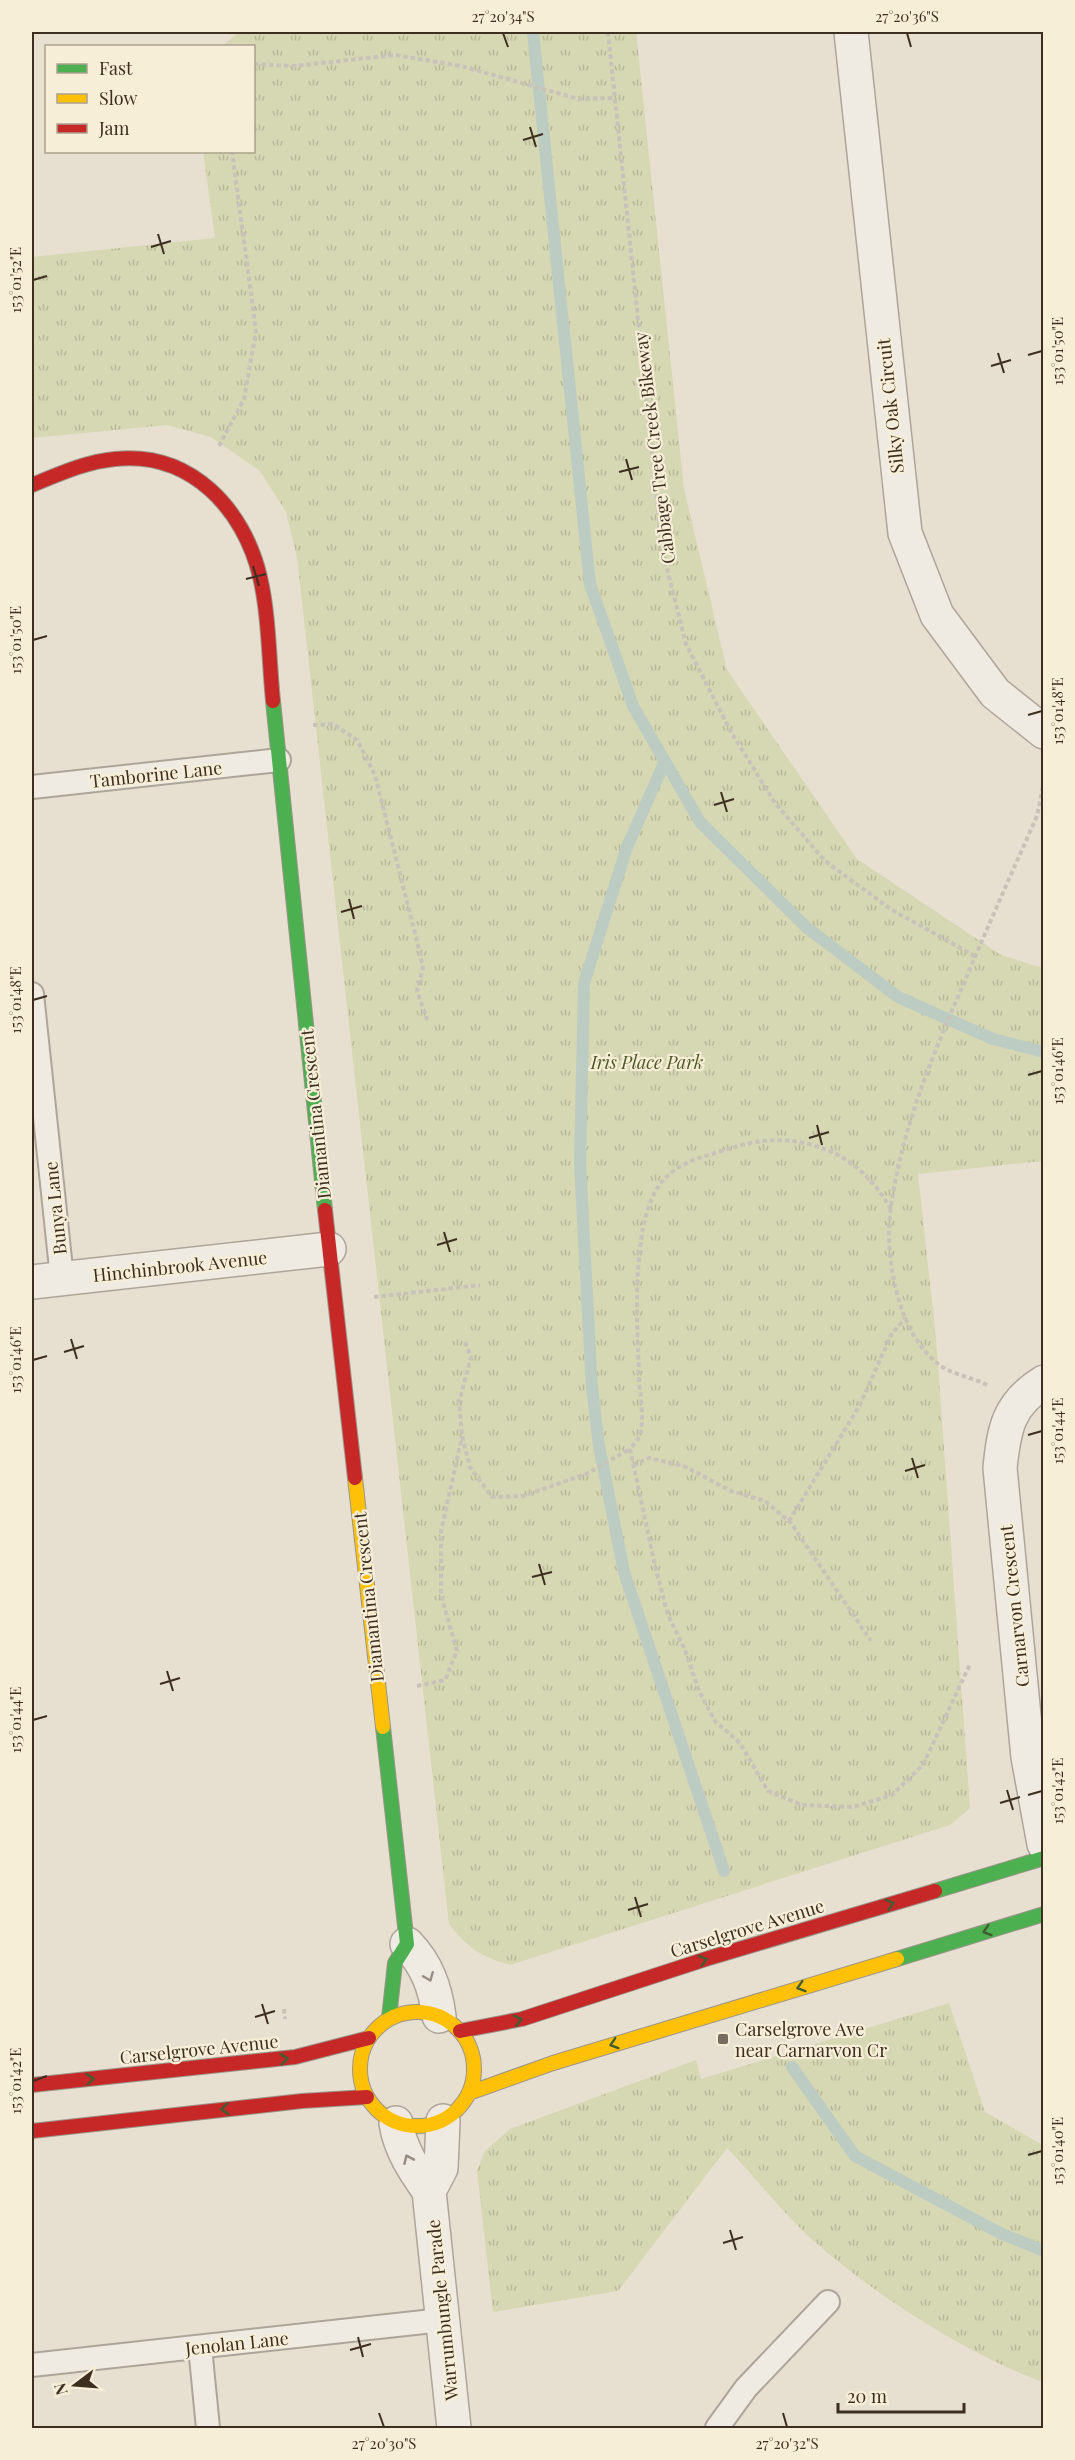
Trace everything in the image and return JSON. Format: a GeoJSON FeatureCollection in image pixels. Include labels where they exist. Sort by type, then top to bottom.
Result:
{"type":"FeatureCollection","features":[{"type":"Feature","properties":{"kind":"street","name":"Silky Oak Circuit"},"geometry":{"type":"LineString","coordinates":[[850,32],[905,532],[937,615],[995,693],[1044,732]]}},
{"type":"Feature","properties":{"kind":"street","name":"Diamantina Crescent"},"geometry":{"type":"LineString","coordinates":[[32,485],[84,465],[137,459],[163,461],[186,469],[227,502],[243,525],[256,551],[261,580],[329,1249],[406,1944]]}},
{"type":"Feature","properties":{"kind":"street","name":"Hinchinbrook Avenue"},"geometry":{"type":"LineString","coordinates":[[47,1280],[329,1249]]}},
{"type":"Feature","properties":{"kind":"street","name":"Carnarvon Crescent"},"geometry":{"type":"LineString","coordinates":[[1031,1391],[1003,1437],[1000,1468],[1028,1757],[1044,1844]]}},
{"type":"Feature","properties":{"kind":"street","name":"Carselgrove Avenue"},"geometry":{"type":"LineString","coordinates":[[450,2024],[522,2019],[709,1958],[1044,1858]]}},
{"type":"Feature","properties":{"kind":"street"},"geometry":{"type":"LineString","coordinates":[[470,2093],[564,2059],[1044,1914]]}},
{"type":"Feature","properties":{"kind":"street"},"geometry":{"type":"LineString","coordinates":[[389,2018],[394,1964],[406,1944],[423,1960],[450,2024],[470,2045],[474,2061],[474,2077],[470,2093],[459,2109],[442,2121],[427,2126],[412,2126],[396,2122],[379,2112],[367,2097],[360,2067],[369,2038],[389,2018],[405,2012],[422,2011],[450,2024]]}},
{"type":"Feature","properties":{"kind":"street","name":"Carselgrove Avenue"},"geometry":{"type":"LineString","coordinates":[[32,2085],[295,2057],[369,2038]]}},
{"type":"Feature","properties":{"kind":"street"},"geometry":{"type":"LineString","coordinates":[[32,2130],[302,2101],[367,2097]]}},
{"type":"Feature","properties":{"kind":"street","name":"Warrumbungle Parade"},"geometry":{"type":"LineString","coordinates":[[429,2191],[441,2168],[442,2121]]}},
{"type":"Feature","properties":{"kind":"street","name":"Warrumbungle Parade"},"geometry":{"type":"LineString","coordinates":[[396,2122],[398,2138],[412,2167],[429,2191],[454,2428]]}},
{"type":"Feature","properties":{"kind":"lane","name":"Tamborine Lane"},"geometry":{"type":"LineString","coordinates":[[32,787],[279,760]]}},
{"type":"Feature","properties":{"kind":"lane","name":"Bunya Lane"},"geometry":{"type":"LineString","coordinates":[[32,994],[47,1280]]}},
{"type":"Feature","properties":{"kind":"lane"},"geometry":{"type":"LineString","coordinates":[[717,2428],[746,2388],[828,2302]]}},
{"type":"Feature","properties":{"kind":"lane","name":"Jenolan Lane"},"geometry":{"type":"LineString","coordinates":[[32,2365],[442,2320]]}},
{"type":"Feature","properties":{"kind":"lane"},"geometry":{"type":"LineString","coordinates":[[200,2347],[208,2428]]}},
{"type":"Feature","properties":{"kind":"path","name":"Cabbage Tree Creek Bikeway"},"geometry":{"type":"LineString","coordinates":[[608,32],[662,549],[686,644],[731,732],[775,802],[825,861],[892,910],[975,956]]}},
{"type":"Feature","properties":{"kind":"path"},"geometry":{"type":"LineString","coordinates":[[255,64],[294,66],[395,55],[461,66],[579,99],[615,98]]}},
{"type":"Feature","properties":{"kind":"path"},"geometry":{"type":"LineString","coordinates":[[215,452],[244,399],[256,331],[232,153]]}},
{"type":"Feature","properties":{"kind":"path"},"geometry":{"type":"LineString","coordinates":[[276,728],[333,724],[357,740],[375,775],[419,949],[423,968],[417,991],[427,1020]]}},
{"type":"Feature","properties":{"kind":"path"},"geometry":{"type":"LineString","coordinates":[[1031,1391],[976,1379],[938,1364],[915,1337],[896,1291],[891,1258],[891,1209],[906,1137],[935,1050],[1037,816],[1044,781]]}},
{"type":"Feature","properties":{"kind":"path"},"geometry":{"type":"LineString","coordinates":[[465,1342],[471,1357],[459,1402],[462,1436],[470,1467],[492,1497],[523,1496],[586,1474],[630,1449],[641,1433],[637,1329],[640,1253],[646,1217],[658,1187],[683,1163],[747,1143],[781,1138],[792,1140],[843,1156],[866,1174],[891,1209]]}},
{"type":"Feature","properties":{"kind":"path"},"geometry":{"type":"LineString","coordinates":[[364,1298],[480,1285]]}},
{"type":"Feature","properties":{"kind":"path"},"geometry":{"type":"LineString","coordinates":[[789,1521],[860,1406],[891,1335],[906,1317]]}},
{"type":"Feature","properties":{"kind":"path"},"geometry":{"type":"LineString","coordinates":[[378,1694],[445,1680],[457,1651],[441,1595],[441,1532],[462,1436]]}},
{"type":"Feature","properties":{"kind":"path"},"geometry":{"type":"LineString","coordinates":[[630,1449],[668,1615],[685,1650],[699,1691],[716,1721],[740,1743],[768,1791],[802,1804],[853,1808],[892,1795],[923,1765],[970,1664]]}},
{"type":"Feature","properties":{"kind":"path"},"geometry":{"type":"LineString","coordinates":[[633,1465],[649,1458],[684,1466],[731,1491],[765,1501],[789,1521],[871,1641]]}},
{"type":"Feature","properties":{"kind":"green space","name":"Iris Place Park"},"geometry":{"type":"Polygon","coordinates":[[[239,32],[636,32],[684,489],[727,670],[857,859],[1001,955],[1043,968],[1043,1161],[918,1174],[936,1338],[970,1808],[950,1825],[510,1965],[476,1950],[463,1940],[449,1924],[297,557],[286,512],[260,471],[211,437],[167,425],[32,438],[32,257],[215,238],[203,153],[255,153],[255,45],[223,45],[239,32]]]}},
{"type":"Feature","properties":{"kind":"green space"},"geometry":{"type":"Polygon","coordinates":[[[949,2003],[985,2112],[1043,2145],[1043,2382],[954,2340],[923,2322],[865,2282],[803,2231],[727,2148],[618,2291],[493,2312],[477,2171],[485,2151],[510,2129],[696,2060],[701,2079],[949,2003]]]}},
{"type":"Feature","properties":{"kind":"waterway"},"geometry":{"type":"LineString","coordinates":[[533,32],[590,584],[633,706],[700,822],[806,927],[898,997],[993,1039],[1044,1052]]}},
{"type":"Feature","properties":{"kind":"waterway"},"geometry":{"type":"LineString","coordinates":[[665,761],[627,847],[584,983],[580,1164],[592,1388],[599,1446],[624,1572],[724,1871]]}},
{"type":"Feature","properties":{"kind":"waterway"},"geometry":{"type":"LineString","coordinates":[[792,2067],[855,2156],[1000,2233],[1044,2251]]}},
{"type":"Feature","properties":{"kind":"traffic: fast"},"geometry":{"type":"LineString","coordinates":[[273,701],[325,1210]]}},
{"type":"Feature","properties":{"kind":"traffic: fast"},"geometry":{"type":"LineString","coordinates":[[383,1727],[407,1944],[395,1963],[389,2018]]}},
{"type":"Feature","properties":{"kind":"traffic: fast"},"geometry":{"type":"LineString","coordinates":[[935,1891],[1044,1858]]}},
{"type":"Feature","properties":{"kind":"traffic: fast"},"geometry":{"type":"LineString","coordinates":[[897,1959],[1044,1914]]}},
{"type":"Feature","properties":{"kind":"traffic: slow"},"geometry":{"type":"LineString","coordinates":[[355,1478],[383,1727]]}},
{"type":"Feature","properties":{"kind":"traffic: slow"},"geometry":{"type":"LineString","coordinates":[[469,2093],[553,2063],[897,1959]]}},
{"type":"Feature","properties":{"kind":"traffic: slow"},"geometry":{"type":"LineString","coordinates":[[417,2012],[439,2016],[449,2021],[465,2037],[470,2047],[474,2069],[470,2091],[465,2101],[449,2117],[439,2122],[417,2126],[395,2122],[385,2117],[369,2101],[364,2091],[360,2069],[364,2047],[369,2037],[385,2021],[395,2016],[417,2012]]}},
{"type":"Feature","properties":{"kind":"traffic: jam"},"geometry":{"type":"LineString","coordinates":[[32,485],[93,463],[115,459],[142,459],[167,464],[190,475],[210,490],[227,508],[241,529],[260,577],[267,623],[273,701]]}},
{"type":"Feature","properties":{"kind":"traffic: jam"},"geometry":{"type":"LineString","coordinates":[[325,1210],[355,1478]]}},
{"type":"Feature","properties":{"kind":"traffic: jam"},"geometry":{"type":"LineString","coordinates":[[460,2031],[522,2019],[709,1958],[935,1891]]}},
{"type":"Feature","properties":{"kind":"traffic: jam"},"geometry":{"type":"LineString","coordinates":[[32,2085],[295,2057],[369,2038]]}},
{"type":"Feature","properties":{"kind":"traffic: jam"},"geometry":{"type":"LineString","coordinates":[[32,2131],[302,2101],[367,2097]]}},
{"type":"Feature","properties":{"kind":"place","name":"Carselgrove Ave near Carnarvon Cr"},"geometry":{"type":"Point","coordinates":[723,2039]}}]}
